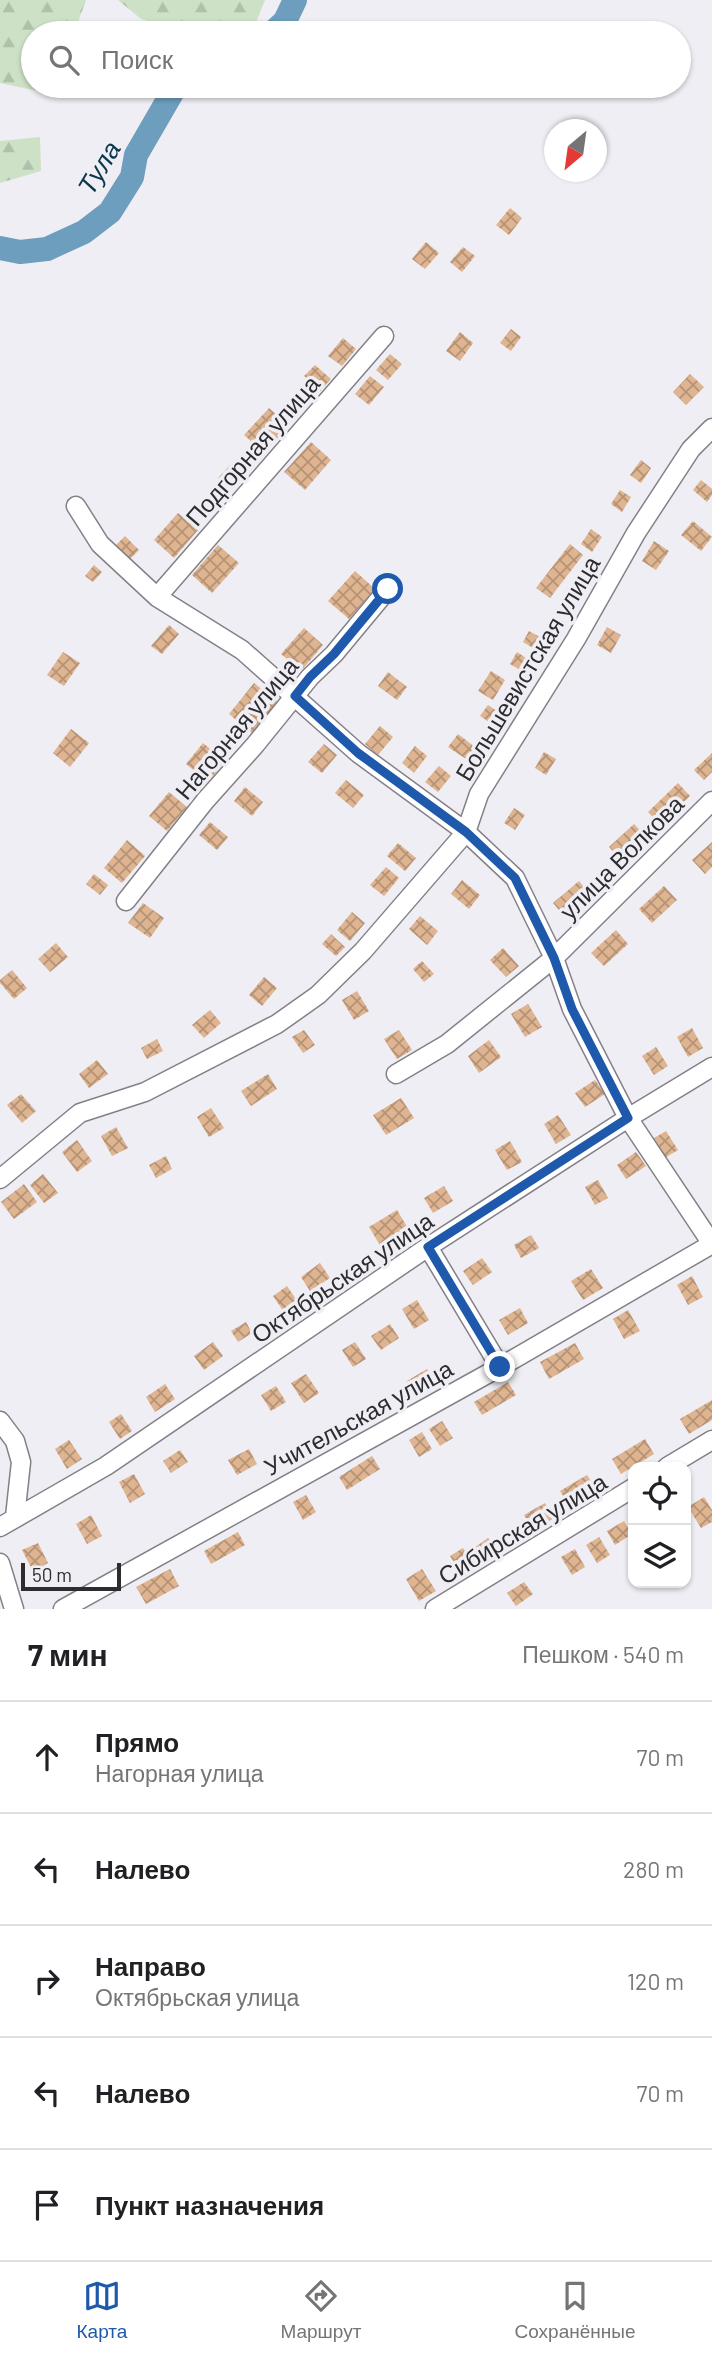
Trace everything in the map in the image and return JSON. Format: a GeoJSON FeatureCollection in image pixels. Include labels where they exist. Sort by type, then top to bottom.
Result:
{"type":"FeatureCollection","features":[{"type":"Feature","properties":{"kind":"street","name":"Подгорная улица"},"geometry":{"type":"LineString","coordinates":[[157,597],[384,336]]}},
{"type":"Feature","properties":{"kind":"street","name":"Большевистская улица"},"geometry":{"type":"LineString","coordinates":[[0,1179],[80,1113],[145,1091],[277,1024],[318,995],[363,951],[466,832],[479,794],[576,639],[636,533],[691,449],[712,428]]}},
{"type":"Feature","properties":{"kind":"street"},"geometry":{"type":"LineString","coordinates":[[76,506],[100,544],[157,597],[242,650],[358,753],[466,832],[515,878],[554,958],[572,1009],[628,1118],[712,1244]]}},
{"type":"Feature","properties":{"kind":"street","name":"Нагорная улица"},"geometry":{"type":"LineString","coordinates":[[126,901],[205,801],[388,589]]}},
{"type":"Feature","properties":{"kind":"street","name":"улица Волкова"},"geometry":{"type":"LineString","coordinates":[[396,1074],[447,1044],[554,958],[712,801]]}},
{"type":"Feature","properties":{"kind":"street","name":"Октябрьская улица"},"geometry":{"type":"LineString","coordinates":[[7,1522],[106,1466],[428,1247],[712,1067]]}},
{"type":"Feature","properties":{"kind":"street","name":"Учительская улица"},"geometry":{"type":"LineString","coordinates":[[63,1609],[500,1367],[712,1244]]}},
{"type":"Feature","properties":{"kind":"street"},"geometry":{"type":"LineString","coordinates":[[428,1247],[500,1367]]}},
{"type":"Feature","properties":{"kind":"street"},"geometry":{"type":"LineString","coordinates":[[0,1421],[15,1441],[21,1462],[7,1522]]}},
{"type":"Feature","properties":{"kind":"street"},"geometry":{"type":"LineString","coordinates":[[675,1462],[712,1440]]}},
{"type":"Feature","properties":{"kind":"street","name":"Сибирская улица"},"geometry":{"type":"LineString","coordinates":[[435,1609],[628,1491]]}},
{"type":"Feature","properties":{"kind":"street"},"geometry":{"type":"LineString","coordinates":[[0,1563],[14,1609]]}},
{"type":"Feature","properties":{"kind":"green space"},"geometry":{"type":"Polygon","coordinates":[[[0,0],[86,0],[78,21],[21,21],[21,87],[0,83],[0,0]]]}},
{"type":"Feature","properties":{"kind":"green space"},"geometry":{"type":"Polygon","coordinates":[[[118,0],[265,0],[257,21],[141,19],[118,0]]]}},
{"type":"Feature","properties":{"kind":"green space"},"geometry":{"type":"Polygon","coordinates":[[[40,137],[41,171],[0,183],[0,141],[40,137]]]}},
{"type":"Feature","properties":{"kind":"building"},"geometry":{"type":"Polygon","coordinates":[[[510,208],[522,218],[509,235],[496,225],[510,208]]]}},
{"type":"Feature","properties":{"kind":"building"},"geometry":{"type":"Polygon","coordinates":[[[426,242],[439,253],[425,269],[412,259],[426,242]]]}},
{"type":"Feature","properties":{"kind":"building"},"geometry":{"type":"Polygon","coordinates":[[[463,247],[475,256],[462,272],[450,262],[463,247]]]}},
{"type":"Feature","properties":{"kind":"building"},"geometry":{"type":"Polygon","coordinates":[[[511,329],[521,337],[511,351],[500,343],[511,329]]]}},
{"type":"Feature","properties":{"kind":"building"},"geometry":{"type":"Polygon","coordinates":[[[460,332],[473,343],[460,361],[446,351],[460,332]]]}},
{"type":"Feature","properties":{"kind":"building"},"geometry":{"type":"Polygon","coordinates":[[[343,338],[356,349],[342,366],[328,356],[343,338]]]}},
{"type":"Feature","properties":{"kind":"building"},"geometry":{"type":"Polygon","coordinates":[[[390,354],[402,364],[388,380],[376,370],[390,354]]]}},
{"type":"Feature","properties":{"kind":"building"},"geometry":{"type":"Polygon","coordinates":[[[315,365],[331,379],[320,391],[304,376],[315,365]]]}},
{"type":"Feature","properties":{"kind":"building"},"geometry":{"type":"Polygon","coordinates":[[[690,374],[704,387],[686,405],[673,392],[690,374]]]}},
{"type":"Feature","properties":{"kind":"building"},"geometry":{"type":"Polygon","coordinates":[[[370,376],[384,387],[369,405],[355,394],[370,376]]]}},
{"type":"Feature","properties":{"kind":"building"},"geometry":{"type":"Polygon","coordinates":[[[269,408],[289,426],[264,453],[244,435],[269,408]]]}},
{"type":"Feature","properties":{"kind":"building"},"geometry":{"type":"Polygon","coordinates":[[[311,442],[331,460],[305,490],[284,472],[311,442]]]}},
{"type":"Feature","properties":{"kind":"building"},"geometry":{"type":"Polygon","coordinates":[[[641,460],[651,468],[641,483],[630,475],[641,460]]]}},
{"type":"Feature","properties":{"kind":"building"},"geometry":{"type":"Polygon","coordinates":[[[230,465],[240,474],[228,487],[218,478],[230,465]]]}},
{"type":"Feature","properties":{"kind":"building"},"geometry":{"type":"Polygon","coordinates":[[[701,480],[712,489],[712,495],[707,502],[693,490],[701,480]]]}},
{"type":"Feature","properties":{"kind":"building"},"geometry":{"type":"Polygon","coordinates":[[[620,490],[631,497],[622,512],[611,504],[620,490]]]}},
{"type":"Feature","properties":{"kind":"building"},"geometry":{"type":"Polygon","coordinates":[[[178,513],[198,530],[174,558],[154,540],[178,513]]]}},
{"type":"Feature","properties":{"kind":"building"},"geometry":{"type":"Polygon","coordinates":[[[693,521],[712,537],[701,551],[681,535],[693,521]]]}},
{"type":"Feature","properties":{"kind":"building"},"geometry":{"type":"Polygon","coordinates":[[[591,529],[602,537],[592,552],[581,544],[591,529]]]}},
{"type":"Feature","properties":{"kind":"building"},"geometry":{"type":"Polygon","coordinates":[[[125,536],[139,550],[129,560],[115,546],[125,536]]]}},
{"type":"Feature","properties":{"kind":"building"},"geometry":{"type":"Polygon","coordinates":[[[654,541],[669,551],[656,570],[642,561],[654,541]]]}},
{"type":"Feature","properties":{"kind":"building"},"geometry":{"type":"Polygon","coordinates":[[[570,544],[583,555],[550,598],[536,588],[570,544]]]}},
{"type":"Feature","properties":{"kind":"building"},"geometry":{"type":"Polygon","coordinates":[[[218,545],[239,563],[212,593],[192,575],[218,545]]]}},
{"type":"Feature","properties":{"kind":"building"},"geometry":{"type":"Polygon","coordinates":[[[94,565],[102,572],[93,582],[85,576],[94,565]]]}},
{"type":"Feature","properties":{"kind":"building"},"geometry":{"type":"Polygon","coordinates":[[[355,571],[375,589],[349,619],[328,601],[355,571]]]}},
{"type":"Feature","properties":{"kind":"building"},"geometry":{"type":"Polygon","coordinates":[[[169,625],[179,634],[162,654],[151,646],[169,625]]]}},
{"type":"Feature","properties":{"kind":"building"},"geometry":{"type":"Polygon","coordinates":[[[607,627],[621,635],[611,653],[597,645],[607,627]]]}},
{"type":"Feature","properties":{"kind":"building"},"geometry":{"type":"Polygon","coordinates":[[[304,628],[323,645],[301,671],[281,654],[304,628]]]}},
{"type":"Feature","properties":{"kind":"building"},"geometry":{"type":"Polygon","coordinates":[[[529,631],[545,640],[538,651],[523,642],[529,631]]]}},
{"type":"Feature","properties":{"kind":"building"},"geometry":{"type":"Polygon","coordinates":[[[63,652],[80,663],[64,686],[47,675],[63,652]]]}},
{"type":"Feature","properties":{"kind":"building"},"geometry":{"type":"Polygon","coordinates":[[[517,652],[532,662],[525,673],[510,664],[517,652]]]}},
{"type":"Feature","properties":{"kind":"building"},"geometry":{"type":"Polygon","coordinates":[[[491,671],[505,680],[493,700],[478,691],[491,671]]]}},
{"type":"Feature","properties":{"kind":"building"},"geometry":{"type":"Polygon","coordinates":[[[388,672],[407,687],[397,700],[378,686],[388,672]]]}},
{"type":"Feature","properties":{"kind":"building"},"geometry":{"type":"Polygon","coordinates":[[[254,683],[278,702],[252,733],[229,714],[254,683]]]}},
{"type":"Feature","properties":{"kind":"building"},"geometry":{"type":"Polygon","coordinates":[[[488,705],[503,715],[495,726],[480,716],[488,705]]]}},
{"type":"Feature","properties":{"kind":"building"},"geometry":{"type":"Polygon","coordinates":[[[380,726],[393,737],[378,755],[365,744],[380,726]]]}},
{"type":"Feature","properties":{"kind":"building"},"geometry":{"type":"Polygon","coordinates":[[[71,729],[89,743],[70,767],[53,753],[71,729]]]}},
{"type":"Feature","properties":{"kind":"building"},"geometry":{"type":"Polygon","coordinates":[[[458,734],[475,747],[466,759],[448,747],[458,734]]]}},
{"type":"Feature","properties":{"kind":"building"},"geometry":{"type":"Polygon","coordinates":[[[203,743],[225,761],[208,782],[186,764],[203,743]]]}},
{"type":"Feature","properties":{"kind":"building"},"geometry":{"type":"Polygon","coordinates":[[[324,744],[337,755],[322,773],[308,762],[324,744]]]}},
{"type":"Feature","properties":{"kind":"building"},"geometry":{"type":"Polygon","coordinates":[[[415,746],[427,756],[414,773],[402,763],[415,746]]]}},
{"type":"Feature","properties":{"kind":"building"},"geometry":{"type":"Polygon","coordinates":[[[544,752],[556,759],[546,775],[535,768],[544,752]]]}},
{"type":"Feature","properties":{"kind":"building"},"geometry":{"type":"Polygon","coordinates":[[[712,753],[712,772],[704,780],[694,770],[712,753]]]}},
{"type":"Feature","properties":{"kind":"building"},"geometry":{"type":"Polygon","coordinates":[[[439,766],[451,776],[438,792],[425,782],[439,766]]]}},
{"type":"Feature","properties":{"kind":"building"},"geometry":{"type":"Polygon","coordinates":[[[346,780],[364,795],[353,808],[335,793],[346,780]]]}},
{"type":"Feature","properties":{"kind":"building"},"geometry":{"type":"Polygon","coordinates":[[[678,783],[690,796],[660,825],[648,812],[678,783]]]}},
{"type":"Feature","properties":{"kind":"building"},"geometry":{"type":"Polygon","coordinates":[[[245,787],[263,802],[252,816],[234,801],[245,787]]]}},
{"type":"Feature","properties":{"kind":"building"},"geometry":{"type":"Polygon","coordinates":[[[169,792],[187,807],[167,831],[149,816],[169,792]]]}},
{"type":"Feature","properties":{"kind":"building"},"geometry":{"type":"Polygon","coordinates":[[[514,808],[525,815],[515,830],[504,823],[514,808]]]}},
{"type":"Feature","properties":{"kind":"building"},"geometry":{"type":"Polygon","coordinates":[[[210,822],[228,837],[217,850],[199,835],[210,822]]]}},
{"type":"Feature","properties":{"kind":"building"},"geometry":{"type":"Polygon","coordinates":[[[634,824],[647,838],[622,861],[609,847],[634,824]]]}},
{"type":"Feature","properties":{"kind":"building"},"geometry":{"type":"Polygon","coordinates":[[[127,840],[145,856],[122,883],[104,868],[127,840]]]}},
{"type":"Feature","properties":{"kind":"building"},"geometry":{"type":"Polygon","coordinates":[[[712,842],[712,867],[705,874],[692,860],[712,842]]]}},
{"type":"Feature","properties":{"kind":"building"},"geometry":{"type":"Polygon","coordinates":[[[398,843],[416,858],[405,871],[387,856],[398,843]]]}},
{"type":"Feature","properties":{"kind":"building"},"geometry":{"type":"Polygon","coordinates":[[[386,867],[399,878],[384,896],[370,885],[386,867]]]}},
{"type":"Feature","properties":{"kind":"building"},"geometry":{"type":"Polygon","coordinates":[[[94,874],[108,885],[100,895],[86,884],[94,874]]]}},
{"type":"Feature","properties":{"kind":"building"},"geometry":{"type":"Polygon","coordinates":[[[462,880],[480,895],[469,909],[451,894],[462,880]]]}},
{"type":"Feature","properties":{"kind":"building"},"geometry":{"type":"Polygon","coordinates":[[[579,881],[590,894],[564,916],[553,903],[579,881]]]}},
{"type":"Feature","properties":{"kind":"building"},"geometry":{"type":"Polygon","coordinates":[[[664,886],[677,900],[652,923],[639,909],[664,886]]]}},
{"type":"Feature","properties":{"kind":"building"},"geometry":{"type":"Polygon","coordinates":[[[143,903],[164,918],[150,938],[128,923],[143,903]]]}},
{"type":"Feature","properties":{"kind":"building"},"geometry":{"type":"Polygon","coordinates":[[[352,912],[365,923],[350,941],[337,930],[352,912]]]}},
{"type":"Feature","properties":{"kind":"building"},"geometry":{"type":"Polygon","coordinates":[[[420,916],[438,931],[427,945],[409,929],[420,916]]]}},
{"type":"Feature","properties":{"kind":"building"},"geometry":{"type":"Polygon","coordinates":[[[616,930],[628,944],[604,966],[591,953],[616,930]]]}},
{"type":"Feature","properties":{"kind":"building"},"geometry":{"type":"Polygon","coordinates":[[[331,934],[345,947],[336,956],[322,944],[331,934]]]}},
{"type":"Feature","properties":{"kind":"building"},"geometry":{"type":"Polygon","coordinates":[[[56,943],[68,957],[50,972],[38,959],[56,943]]]}},
{"type":"Feature","properties":{"kind":"building"},"geometry":{"type":"Polygon","coordinates":[[[503,948],[519,966],[506,977],[490,960],[503,948]]]}},
{"type":"Feature","properties":{"kind":"building"},"geometry":{"type":"Polygon","coordinates":[[[422,961],[434,974],[424,982],[413,969],[422,961]]]}},
{"type":"Feature","properties":{"kind":"building"},"geometry":{"type":"Polygon","coordinates":[[[12,970],[27,988],[14,999],[0,983],[12,970]]]}},
{"type":"Feature","properties":{"kind":"building"},"geometry":{"type":"Polygon","coordinates":[[[264,977],[277,988],[262,1006],[249,995],[264,977]]]}},
{"type":"Feature","properties":{"kind":"building"},"geometry":{"type":"Polygon","coordinates":[[[357,991],[369,1011],[354,1020],[342,1000],[357,991]]]}},
{"type":"Feature","properties":{"kind":"building"},"geometry":{"type":"Polygon","coordinates":[[[528,1004],[542,1027],[525,1037],[511,1014],[528,1004]]]}},
{"type":"Feature","properties":{"kind":"building"},"geometry":{"type":"Polygon","coordinates":[[[210,1010],[221,1023],[204,1038],[192,1025],[210,1010]]]}},
{"type":"Feature","properties":{"kind":"building"},"geometry":{"type":"Polygon","coordinates":[[[692,1028],[703,1048],[688,1057],[677,1037],[692,1028]]]}},
{"type":"Feature","properties":{"kind":"building"},"geometry":{"type":"Polygon","coordinates":[[[304,1030],[315,1045],[303,1053],[292,1037],[304,1030]]]}},
{"type":"Feature","properties":{"kind":"building"},"geometry":{"type":"Polygon","coordinates":[[[399,1030],[412,1050],[397,1059],[384,1039],[399,1030]]]}},
{"type":"Feature","properties":{"kind":"building"},"geometry":{"type":"Polygon","coordinates":[[[157,1039],[163,1051],[147,1059],[141,1048],[157,1039]]]}},
{"type":"Feature","properties":{"kind":"building"},"geometry":{"type":"Polygon","coordinates":[[[489,1040],[501,1057],[479,1073],[468,1056],[489,1040]]]}},
{"type":"Feature","properties":{"kind":"building"},"geometry":{"type":"Polygon","coordinates":[[[656,1047],[668,1066],[654,1075],[642,1056],[656,1047]]]}},
{"type":"Feature","properties":{"kind":"building"},"geometry":{"type":"Polygon","coordinates":[[[97,1060],[108,1074],[89,1088],[79,1074],[97,1060]]]}},
{"type":"Feature","properties":{"kind":"building"},"geometry":{"type":"Polygon","coordinates":[[[268,1074],[277,1089],[251,1106],[241,1091],[268,1074]]]}},
{"type":"Feature","properties":{"kind":"building"},"geometry":{"type":"Polygon","coordinates":[[[595,1080],[605,1094],[585,1107],[575,1093],[595,1080]]]}},
{"type":"Feature","properties":{"kind":"building"},"geometry":{"type":"Polygon","coordinates":[[[21,1094],[36,1111],[22,1123],[7,1105],[21,1094]]]}},
{"type":"Feature","properties":{"kind":"building"},"geometry":{"type":"Polygon","coordinates":[[[401,1098],[414,1118],[386,1135],[373,1115],[401,1098]]]}},
{"type":"Feature","properties":{"kind":"building"},"geometry":{"type":"Polygon","coordinates":[[[211,1108],[224,1128],[209,1137],[197,1117],[211,1108]]]}},
{"type":"Feature","properties":{"kind":"building"},"geometry":{"type":"Polygon","coordinates":[[[558,1115],[571,1135],[556,1144],[544,1124],[558,1115]]]}},
{"type":"Feature","properties":{"kind":"building"},"geometry":{"type":"Polygon","coordinates":[[[116,1127],[128,1148],[112,1156],[101,1136],[116,1127]]]}},
{"type":"Feature","properties":{"kind":"building"},"geometry":{"type":"Polygon","coordinates":[[[666,1131],[678,1150],[663,1159],[651,1140],[666,1131]]]}},
{"type":"Feature","properties":{"kind":"building"},"geometry":{"type":"Polygon","coordinates":[[[77,1140],[92,1161],[77,1172],[62,1152],[77,1140]]]}},
{"type":"Feature","properties":{"kind":"building"},"geometry":{"type":"Polygon","coordinates":[[[510,1141],[522,1162],[507,1170],[495,1150],[510,1141]]]}},
{"type":"Feature","properties":{"kind":"building"},"geometry":{"type":"Polygon","coordinates":[[[636,1152],[646,1166],[626,1179],[617,1165],[636,1152]]]}},
{"type":"Feature","properties":{"kind":"building"},"geometry":{"type":"Polygon","coordinates":[[[166,1156],[172,1169],[156,1178],[149,1165],[166,1156]]]}},
{"type":"Feature","properties":{"kind":"building"},"geometry":{"type":"Polygon","coordinates":[[[43,1174],[58,1193],[44,1203],[30,1185],[43,1174]]]}},
{"type":"Feature","properties":{"kind":"building"},"geometry":{"type":"Polygon","coordinates":[[[598,1180],[608,1198],[595,1205],[585,1187],[598,1180]]]}},
{"type":"Feature","properties":{"kind":"building"},"geometry":{"type":"Polygon","coordinates":[[[24,1184],[37,1202],[14,1219],[1,1202],[24,1184]]]}},
{"type":"Feature","properties":{"kind":"building"},"geometry":{"type":"Polygon","coordinates":[[[444,1186],[453,1201],[433,1213],[424,1198],[444,1186]]]}},
{"type":"Feature","properties":{"kind":"building"},"geometry":{"type":"Polygon","coordinates":[[[397,1210],[409,1230],[381,1247],[369,1227],[397,1210]]]}},
{"type":"Feature","properties":{"kind":"building"},"geometry":{"type":"Polygon","coordinates":[[[531,1235],[539,1248],[521,1258],[514,1245],[531,1235]]]}},
{"type":"Feature","properties":{"kind":"building"},"geometry":{"type":"Polygon","coordinates":[[[482,1258],[492,1272],[473,1285],[463,1271],[482,1258]]]}},
{"type":"Feature","properties":{"kind":"building"},"geometry":{"type":"Polygon","coordinates":[[[320,1263],[330,1278],[310,1291],[301,1277],[320,1263]]]}},
{"type":"Feature","properties":{"kind":"building"},"geometry":{"type":"Polygon","coordinates":[[[591,1269],[603,1288],[583,1300],[571,1281],[591,1269]]]}},
{"type":"Feature","properties":{"kind":"building"},"geometry":{"type":"Polygon","coordinates":[[[692,1276],[703,1297],[688,1305],[677,1285],[692,1276]]]}},
{"type":"Feature","properties":{"kind":"building"},"geometry":{"type":"Polygon","coordinates":[[[287,1286],[300,1305],[286,1315],[273,1296],[287,1286]]]}},
{"type":"Feature","properties":{"kind":"building"},"geometry":{"type":"Polygon","coordinates":[[[417,1300],[429,1320],[414,1329],[402,1309],[417,1300]]]}},
{"type":"Feature","properties":{"kind":"building"},"geometry":{"type":"Polygon","coordinates":[[[520,1308],[528,1323],[508,1335],[499,1320],[520,1308]]]}},
{"type":"Feature","properties":{"kind":"building"},"geometry":{"type":"Polygon","coordinates":[[[628,1310],[640,1331],[624,1339],[613,1319],[628,1310]]]}},
{"type":"Feature","properties":{"kind":"building"},"geometry":{"type":"Polygon","coordinates":[[[246,1322],[252,1333],[238,1342],[231,1331],[246,1322]]]}},
{"type":"Feature","properties":{"kind":"building"},"geometry":{"type":"Polygon","coordinates":[[[390,1324],[399,1338],[381,1350],[371,1336],[390,1324]]]}},
{"type":"Feature","properties":{"kind":"building"},"geometry":{"type":"Polygon","coordinates":[[[213,1342],[223,1356],[204,1370],[194,1356],[213,1342]]]}},
{"type":"Feature","properties":{"kind":"building"},"geometry":{"type":"Polygon","coordinates":[[[355,1342],[366,1359],[353,1367],[342,1350],[355,1342]]]}},
{"type":"Feature","properties":{"kind":"building"},"geometry":{"type":"Polygon","coordinates":[[[575,1343],[584,1359],[549,1379],[540,1362],[575,1343]]]}},
{"type":"Feature","properties":{"kind":"building"},"geometry":{"type":"Polygon","coordinates":[[[427,1369],[436,1384],[416,1396],[407,1381],[427,1369]]]}},
{"type":"Feature","properties":{"kind":"building"},"geometry":{"type":"Polygon","coordinates":[[[306,1374],[319,1393],[304,1403],[291,1383],[306,1374]]]}},
{"type":"Feature","properties":{"kind":"building"},"geometry":{"type":"Polygon","coordinates":[[[508,1382],[516,1395],[482,1415],[474,1402],[508,1382]]]}},
{"type":"Feature","properties":{"kind":"building"},"geometry":{"type":"Polygon","coordinates":[[[165,1384],[175,1399],[155,1412],[146,1397],[165,1384]]]}},
{"type":"Feature","properties":{"kind":"building"},"geometry":{"type":"Polygon","coordinates":[[[276,1386],[286,1402],[271,1411],[261,1395],[276,1386]]]}},
{"type":"Feature","properties":{"kind":"building"},"geometry":{"type":"Polygon","coordinates":[[[712,1400],[712,1420],[689,1434],[680,1419],[712,1400]]]}},
{"type":"Feature","properties":{"kind":"building"},"geometry":{"type":"Polygon","coordinates":[[[121,1414],[132,1431],[120,1439],[109,1422],[121,1414]]]}},
{"type":"Feature","properties":{"kind":"building"},"geometry":{"type":"Polygon","coordinates":[[[442,1421],[453,1438],[440,1446],[429,1429],[442,1421]]]}},
{"type":"Feature","properties":{"kind":"building"},"geometry":{"type":"Polygon","coordinates":[[[422,1432],[432,1449],[419,1457],[409,1440],[422,1432]]]}},
{"type":"Feature","properties":{"kind":"building"},"geometry":{"type":"Polygon","coordinates":[[[645,1439],[654,1454],[641,1462],[628,1462],[628,1470],[621,1474],[612,1459],[645,1439]]]}},
{"type":"Feature","properties":{"kind":"building"},"geometry":{"type":"Polygon","coordinates":[[[69,1440],[82,1459],[67,1469],[55,1449],[69,1440]]]}},
{"type":"Feature","properties":{"kind":"building"},"geometry":{"type":"Polygon","coordinates":[[[249,1449],[257,1464],[237,1475],[228,1460],[249,1449]]]}},
{"type":"Feature","properties":{"kind":"building"},"geometry":{"type":"Polygon","coordinates":[[[180,1450],[188,1462],[171,1473],[163,1461],[180,1450]]]}},
{"type":"Feature","properties":{"kind":"building"},"geometry":{"type":"Polygon","coordinates":[[[372,1456],[380,1469],[347,1490],[339,1477],[372,1456]]]}},
{"type":"Feature","properties":{"kind":"building"},"geometry":{"type":"Polygon","coordinates":[[[134,1474],[145,1494],[130,1503],[119,1482],[134,1474]]]}},
{"type":"Feature","properties":{"kind":"building"},"geometry":{"type":"Polygon","coordinates":[[[587,1475],[598,1492],[571,1509],[560,1491],[587,1475]]]}},
{"type":"Feature","properties":{"kind":"building"},"geometry":{"type":"Polygon","coordinates":[[[306,1495],[316,1512],[303,1520],[293,1502],[306,1495]]]}},
{"type":"Feature","properties":{"kind":"building"},"geometry":{"type":"Polygon","coordinates":[[[704,1497],[712,1510],[712,1522],[701,1528],[691,1512],[691,1505],[704,1497]]]}},
{"type":"Feature","properties":{"kind":"building"},"geometry":{"type":"Polygon","coordinates":[[[545,1503],[554,1518],[533,1531],[524,1515],[545,1503]]]}},
{"type":"Feature","properties":{"kind":"building"},"geometry":{"type":"Polygon","coordinates":[[[91,1515],[102,1536],[87,1544],[76,1524],[91,1515]]]}},
{"type":"Feature","properties":{"kind":"building"},"geometry":{"type":"Polygon","coordinates":[[[624,1521],[628,1528],[628,1537],[615,1545],[607,1531],[624,1521]]]}},
{"type":"Feature","properties":{"kind":"building"},"geometry":{"type":"Polygon","coordinates":[[[238,1532],[245,1545],[211,1564],[204,1551],[238,1532]]]}},
{"type":"Feature","properties":{"kind":"building"},"geometry":{"type":"Polygon","coordinates":[[[599,1537],[610,1555],[597,1563],[586,1545],[599,1537]]]}},
{"type":"Feature","properties":{"kind":"building"},"geometry":{"type":"Polygon","coordinates":[[[488,1538],[497,1551],[480,1563],[471,1550],[488,1538]]]}},
{"type":"Feature","properties":{"kind":"building"},"geometry":{"type":"Polygon","coordinates":[[[38,1543],[48,1563],[33,1571],[22,1550],[38,1543]]]}},
{"type":"Feature","properties":{"kind":"building"},"geometry":{"type":"Polygon","coordinates":[[[463,1548],[474,1566],[461,1574],[450,1556],[463,1548]]]}},
{"type":"Feature","properties":{"kind":"building"},"geometry":{"type":"Polygon","coordinates":[[[575,1549],[585,1567],[572,1575],[561,1557],[575,1549]]]}},
{"type":"Feature","properties":{"kind":"building"},"geometry":{"type":"Polygon","coordinates":[[[170,1569],[179,1586],[146,1604],[136,1587],[170,1569]]]}},
{"type":"Feature","properties":{"kind":"building"},"geometry":{"type":"Polygon","coordinates":[[[422,1569],[436,1591],[419,1601],[406,1579],[422,1569]]]}},
{"type":"Feature","properties":{"kind":"building"},"geometry":{"type":"Polygon","coordinates":[[[524,1582],[533,1594],[516,1606],[507,1593],[524,1582]]]}},
{"type":"Feature","properties":{"kind":"waterway","name":"Тула"},"geometry":{"type":"LineString","coordinates":[[285,21],[295,0]]}},
{"type":"Feature","properties":{"kind":"waterway","name":"Тула"},"geometry":{"type":"LineString","coordinates":[[0,248],[20,252],[47,249],[84,232],[110,212],[132,177],[136,155],[169,98]]}},
{"type":"Feature","properties":{"kind":"route"},"geometry":{"type":"LineString","coordinates":[[388,589],[295,696],[358,753],[466,832],[515,878],[554,958],[572,1009],[628,1118],[428,1247],[500,1367]]}}]}
